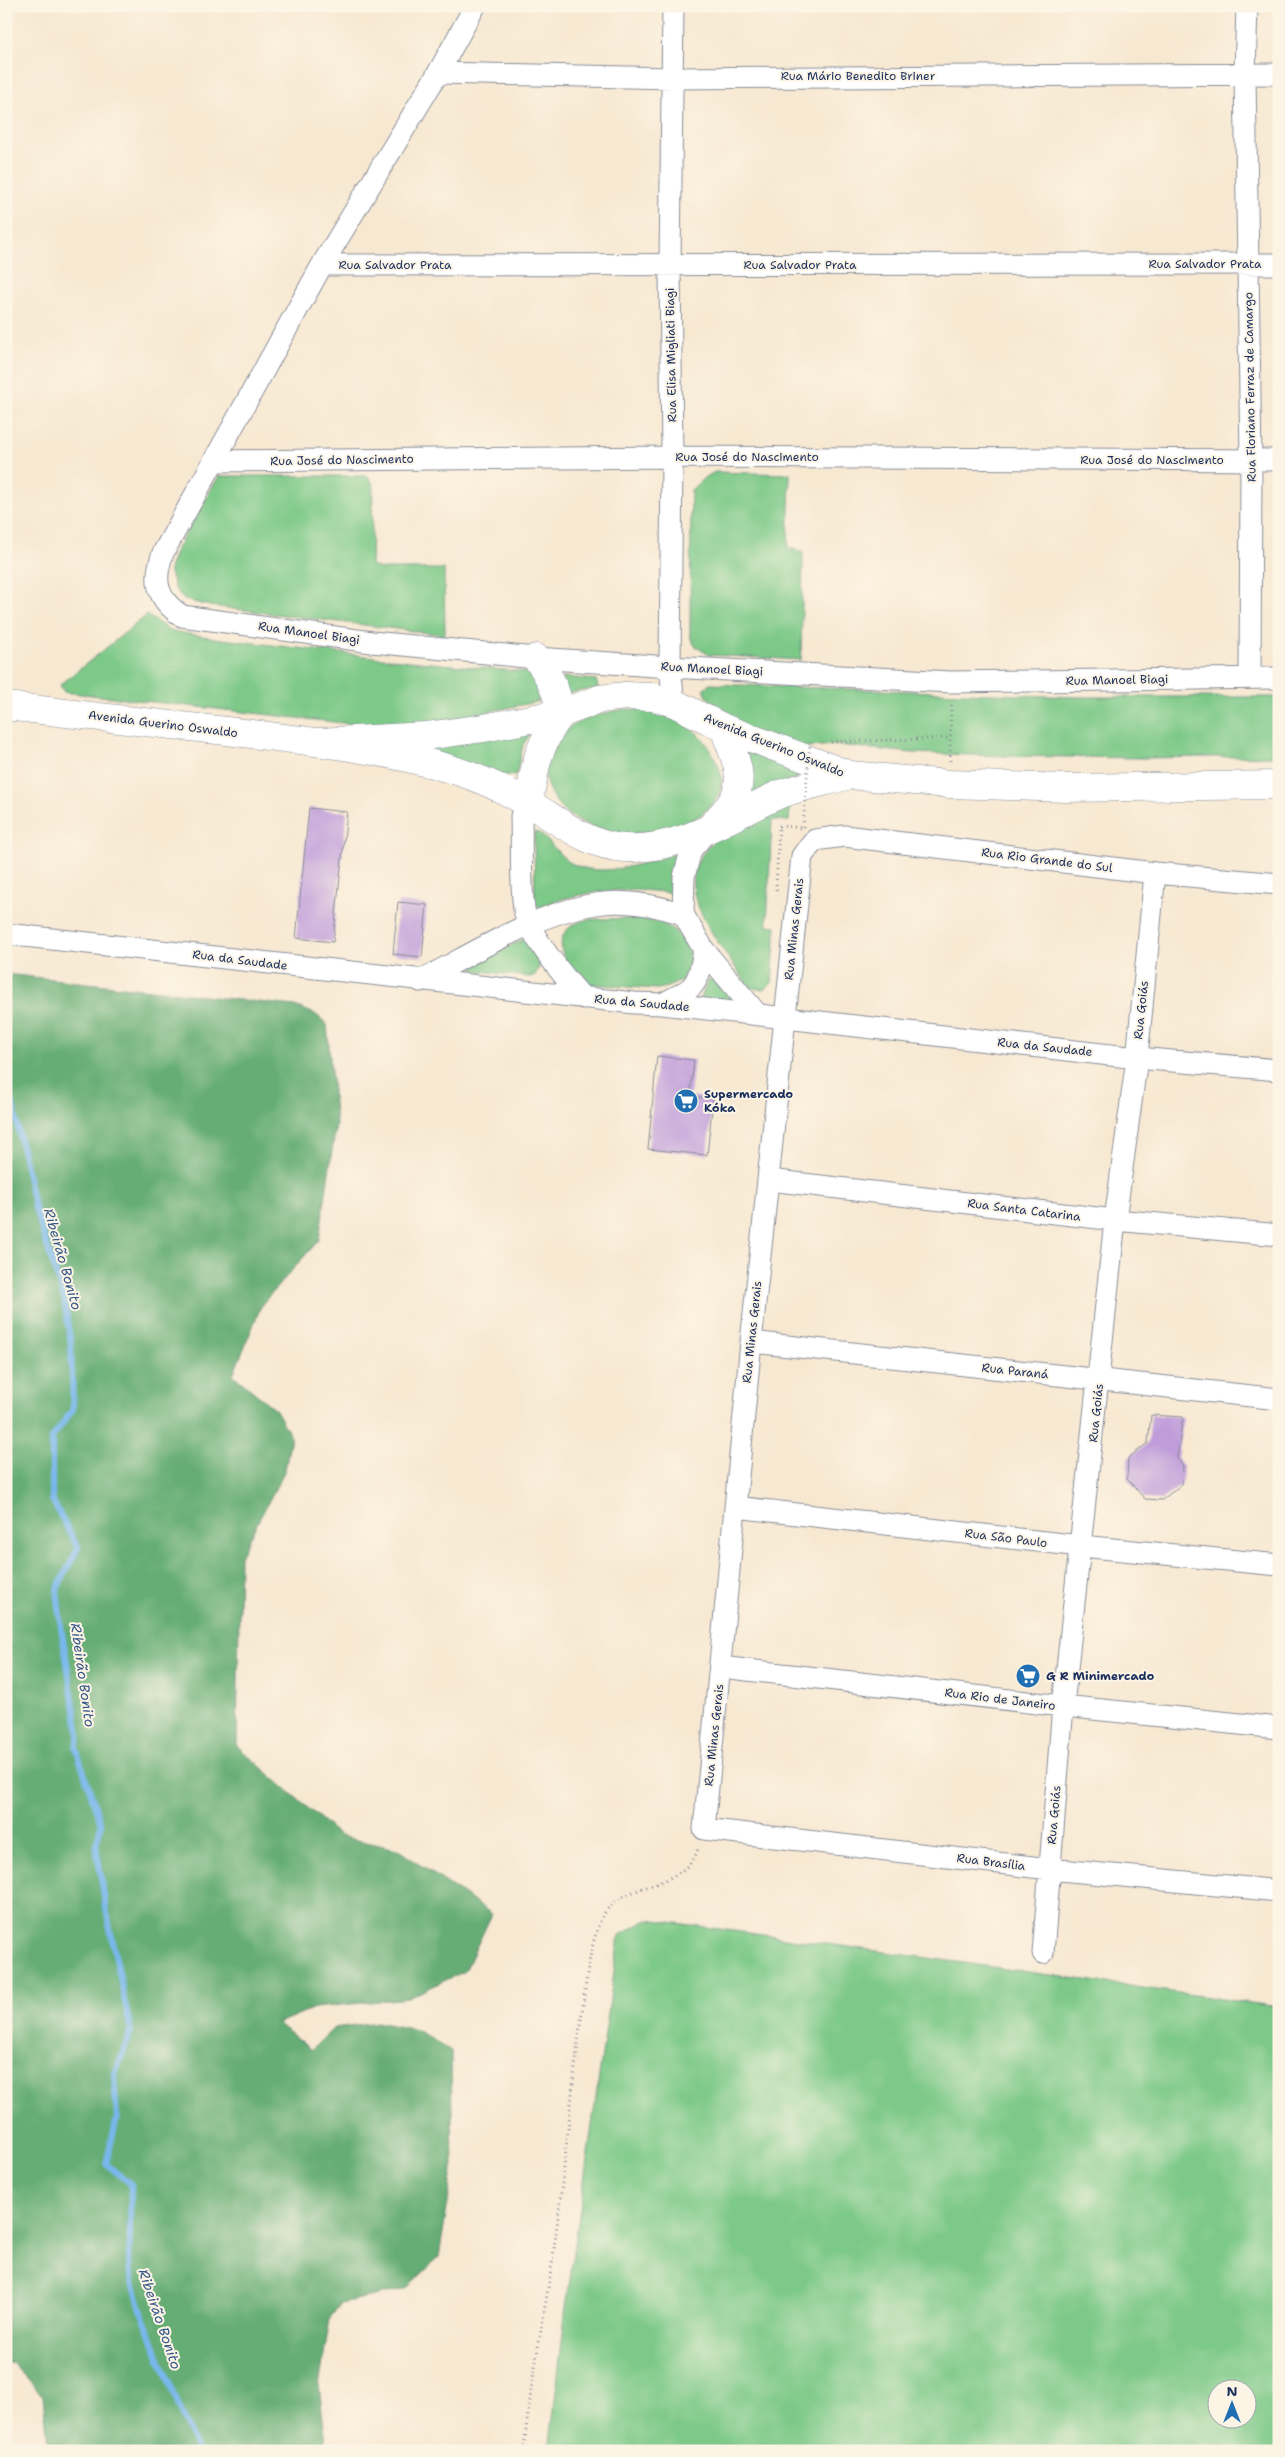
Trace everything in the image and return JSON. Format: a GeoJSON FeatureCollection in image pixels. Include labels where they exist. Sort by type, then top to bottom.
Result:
{"type":"FeatureCollection","features":[{"type":"Feature","properties":{"kind":"main road"},"geometry":{"type":"LineString","coordinates":[[529,803],[535,762],[551,726],[562,713],[555,688],[536,658]]}},
{"type":"Feature","properties":{"kind":"main road","name":"Avenida Guerino Oswaldo"},"geometry":{"type":"LineString","coordinates":[[319,742],[426,736],[484,728],[562,713],[600,699],[625,696],[653,698],[674,703],[724,728],[850,775]]}},
{"type":"Feature","properties":{"kind":"main road","name":"Avenida Guerino Oswaldo"},"geometry":{"type":"LineString","coordinates":[[6,706],[319,742],[458,771],[529,803],[601,845],[625,848],[649,847],[681,840],[780,794],[850,775]]}},
{"type":"Feature","properties":{"kind":"main road"},"geometry":{"type":"LineString","coordinates":[[708,829],[733,800],[739,783],[739,767],[724,728]]}},
{"type":"Feature","properties":{"kind":"main road"},"geometry":{"type":"LineString","coordinates":[[850,775],[949,784],[1065,788],[1279,785]]}},
{"type":"Feature","properties":{"kind":"street"},"geometry":{"type":"LineString","coordinates":[[216,461],[322,265],[438,73],[475,6]]}},
{"type":"Feature","properties":{"kind":"street","name":"Rua Elisa Migliati Biagi"},"geometry":{"type":"LineString","coordinates":[[674,6],[670,265],[672,457],[670,667],[674,703]]}},
{"type":"Feature","properties":{"kind":"street","name":"Rua Floriano Ferraz de Camargo"},"geometry":{"type":"LineString","coordinates":[[1246,6],[1245,73],[1251,461],[1250,678]]}},
{"type":"Feature","properties":{"kind":"street","name":"Rua Mário Benedito Briner"},"geometry":{"type":"LineString","coordinates":[[438,73],[673,78],[1279,74]]}},
{"type":"Feature","properties":{"kind":"street","name":"Rua Salvador Prata"},"geometry":{"type":"LineString","coordinates":[[322,265],[1279,264]]}},
{"type":"Feature","properties":{"kind":"street","name":"Rua José do Nascimento"},"geometry":{"type":"LineString","coordinates":[[216,461],[672,457],[1279,460]]}},
{"type":"Feature","properties":{"kind":"street","name":"Rua Manoel Biagi"},"geometry":{"type":"LineString","coordinates":[[216,461],[163,553],[156,578],[160,591],[170,608],[182,616],[372,642],[536,658],[670,667],[951,682],[1279,678]]}},
{"type":"Feature","properties":{"kind":"street"},"geometry":{"type":"LineString","coordinates":[[529,803],[521,816],[524,910],[530,925],[561,973],[583,998]]}},
{"type":"Feature","properties":{"kind":"street"},"geometry":{"type":"LineString","coordinates":[[708,829],[690,850],[684,877],[683,914],[704,950],[758,1015]]}},
{"type":"Feature","properties":{"kind":"street","name":"Rua Rio Grande do Sul"},"geometry":{"type":"LineString","coordinates":[[815,840],[844,836],[1155,873],[1279,884]]}},
{"type":"Feature","properties":{"kind":"street","name":"Rua Minas Gerais"},"geometry":{"type":"LineString","coordinates":[[704,1829],[751,1342],[802,856],[815,840]]}},
{"type":"Feature","properties":{"kind":"street","name":"Rua Goiás"},"geometry":{"type":"LineString","coordinates":[[1043,1952],[1063,1706],[1100,1380],[1115,1220],[1137,1058],[1155,873]]}},
{"type":"Feature","properties":{"kind":"street"},"geometry":{"type":"LineString","coordinates":[[420,981],[530,925],[556,915],[596,904],[628,903],[653,905],[683,914]]}},
{"type":"Feature","properties":{"kind":"street","name":"Rua da Saudade"},"geometry":{"type":"LineString","coordinates":[[10,934],[420,981],[583,998],[662,1004],[1137,1058],[1279,1070]]}},
{"type":"Feature","properties":{"kind":"street"},"geometry":{"type":"LineString","coordinates":[[662,1004],[692,989],[700,975],[704,950]]}},
{"type":"Feature","properties":{"kind":"street","name":"Rua Santa Catarina"},"geometry":{"type":"LineString","coordinates":[[769,1180],[1115,1220],[1279,1235]]}},
{"type":"Feature","properties":{"kind":"street","name":"Rua Paraná"},"geometry":{"type":"LineString","coordinates":[[751,1342],[1279,1399]]}},
{"type":"Feature","properties":{"kind":"street","name":"Rua São Paulo"},"geometry":{"type":"LineString","coordinates":[[735,1506],[1081,1546],[1279,1566]]}},
{"type":"Feature","properties":{"kind":"street","name":"Rua Rio de Janeiro"},"geometry":{"type":"LineString","coordinates":[[721,1667],[1063,1706],[1279,1728]]}},
{"type":"Feature","properties":{"kind":"street","name":"Rua Brasília"},"geometry":{"type":"LineString","coordinates":[[704,1829],[1050,1869],[1279,1891]]}},
{"type":"Feature","properties":{"kind":"path"},"geometry":{"type":"LineString","coordinates":[[949,784],[951,682]]}},
{"type":"Feature","properties":{"kind":"path"},"geometry":{"type":"LineString","coordinates":[[830,742],[950,738]]}},
{"type":"Feature","properties":{"kind":"path"},"geometry":{"type":"LineString","coordinates":[[776,893],[779,826],[803,828],[810,742],[820,742]]}},
{"type":"Feature","properties":{"kind":"path"},"geometry":{"type":"LineString","coordinates":[[524,2451],[534,2365],[555,2241],[572,2088],[585,1994],[599,1924],[605,1909],[618,1899],[667,1878],[694,1862],[704,1829]]}},
{"type":"Feature","properties":{"kind":"green space"},"geometry":{"type":"Polygon","coordinates":[[[715,472],[790,474],[788,548],[803,551],[801,660],[709,655],[695,646],[690,636],[691,490],[704,478],[715,472]]]}},
{"type":"Feature","properties":{"kind":"green space"},"geometry":{"type":"Polygon","coordinates":[[[219,476],[368,476],[373,484],[371,565],[380,569],[444,569],[445,635],[210,606],[185,600],[175,589],[169,569],[175,552],[219,476]]]}},
{"type":"Feature","properties":{"kind":"green space"},"geometry":{"type":"Polygon","coordinates":[[[147,615],[170,631],[221,639],[408,661],[527,672],[541,683],[545,700],[418,726],[360,725],[64,692],[60,685],[147,615]]]}},
{"type":"Feature","properties":{"kind":"green space"},"geometry":{"type":"Polygon","coordinates":[[[563,677],[596,680],[598,688],[565,694],[563,677]]]}},
{"type":"Feature","properties":{"kind":"green space"},"geometry":{"type":"Polygon","coordinates":[[[710,684],[1076,697],[1279,697],[1279,756],[1140,758],[1006,756],[912,753],[837,745],[804,747],[744,728],[707,697],[704,688],[710,684]]]}},
{"type":"Feature","properties":{"kind":"green space"},"geometry":{"type":"Polygon","coordinates":[[[626,709],[654,713],[680,722],[692,729],[711,750],[720,771],[721,788],[711,806],[701,815],[689,822],[661,831],[632,834],[620,833],[606,831],[586,824],[567,813],[557,803],[547,784],[545,770],[560,739],[569,728],[581,721],[626,709]]]}},
{"type":"Feature","properties":{"kind":"green space"},"geometry":{"type":"Polygon","coordinates":[[[524,732],[530,734],[523,745],[516,775],[503,775],[431,753],[432,747],[524,732]]]}},
{"type":"Feature","properties":{"kind":"green space"},"geometry":{"type":"Polygon","coordinates":[[[747,751],[802,770],[801,777],[747,796],[747,751]]]}},
{"type":"Feature","properties":{"kind":"green space"},"geometry":{"type":"Polygon","coordinates":[[[791,799],[789,821],[772,820],[767,925],[776,926],[772,983],[764,989],[756,989],[749,987],[707,925],[700,911],[693,886],[694,873],[702,854],[716,839],[741,823],[791,799]]]}},
{"type":"Feature","properties":{"kind":"green space"},"geometry":{"type":"Polygon","coordinates":[[[539,832],[569,862],[595,870],[624,868],[680,853],[672,893],[638,890],[604,891],[555,901],[540,907],[535,905],[534,833],[539,832]]]}},
{"type":"Feature","properties":{"kind":"green space"},"geometry":{"type":"Polygon","coordinates":[[[590,919],[641,919],[654,921],[675,931],[683,941],[689,958],[688,966],[681,981],[657,989],[590,984],[579,977],[565,959],[562,939],[567,930],[576,923],[590,919]]]}},
{"type":"Feature","properties":{"kind":"green space"},"geometry":{"type":"Polygon","coordinates":[[[521,940],[526,941],[540,965],[535,975],[530,977],[473,970],[471,968],[521,940]]]}},
{"type":"Feature","properties":{"kind":"green space"},"geometry":{"type":"Polygon","coordinates":[[[6,974],[295,1006],[315,1014],[327,1024],[336,1125],[319,1240],[262,1304],[233,1375],[276,1410],[291,1437],[285,1470],[240,1556],[237,1746],[340,1836],[397,1849],[492,1914],[465,1971],[408,1998],[314,2008],[278,2023],[311,2050],[334,2028],[377,2022],[417,2030],[451,2051],[453,2171],[439,2257],[406,2289],[341,2303],[330,2318],[319,2386],[327,2451],[49,2451],[43,2396],[11,2362],[6,2364],[6,974]]]}},
{"type":"Feature","properties":{"kind":"green space"},"geometry":{"type":"Polygon","coordinates":[[[708,980],[714,980],[731,998],[731,1004],[700,1001],[708,980]]]}},
{"type":"Feature","properties":{"kind":"green space"},"geometry":{"type":"Polygon","coordinates":[[[648,1919],[1279,2007],[1279,2451],[549,2451],[566,2307],[619,1936],[648,1919]]]}},
{"type":"Feature","properties":{"kind":"building"},"geometry":{"type":"Polygon","coordinates":[[[309,808],[347,812],[333,942],[296,938],[309,808]]]}},
{"type":"Feature","properties":{"kind":"building"},"geometry":{"type":"Polygon","coordinates":[[[398,902],[427,905],[422,957],[393,954],[398,902]]]}},
{"type":"Feature","properties":{"kind":"building"},"geometry":{"type":"Polygon","coordinates":[[[657,1056],[694,1060],[690,1096],[713,1099],[707,1155],[648,1149],[657,1056]]]}},
{"type":"Feature","properties":{"kind":"building"},"geometry":{"type":"Polygon","coordinates":[[[1151,1415],[1183,1417],[1177,1458],[1183,1466],[1182,1484],[1162,1500],[1145,1499],[1127,1479],[1128,1458],[1148,1443],[1151,1415]]]}},
{"type":"Feature","properties":{"kind":"waterway","name":"Ribeirão Bonito"},"geometry":{"type":"LineString","coordinates":[[6,1071],[34,1205],[64,1299],[71,1344],[73,1409],[52,1438],[52,1500],[78,1548],[57,1589],[61,1627],[79,1735],[76,1748],[101,1825],[96,1845],[106,1909],[131,2032],[114,2076],[117,2118],[106,2164],[131,2184],[129,2269],[144,2319],[197,2451]]}},
{"type":"Feature","properties":{"kind":"place","name":"Supermercado Kóka"},"geometry":{"type":"Point","coordinates":[686,1101]}},
{"type":"Feature","properties":{"kind":"place","name":"G R Minimercado"},"geometry":{"type":"Point","coordinates":[1028,1676]}}]}
